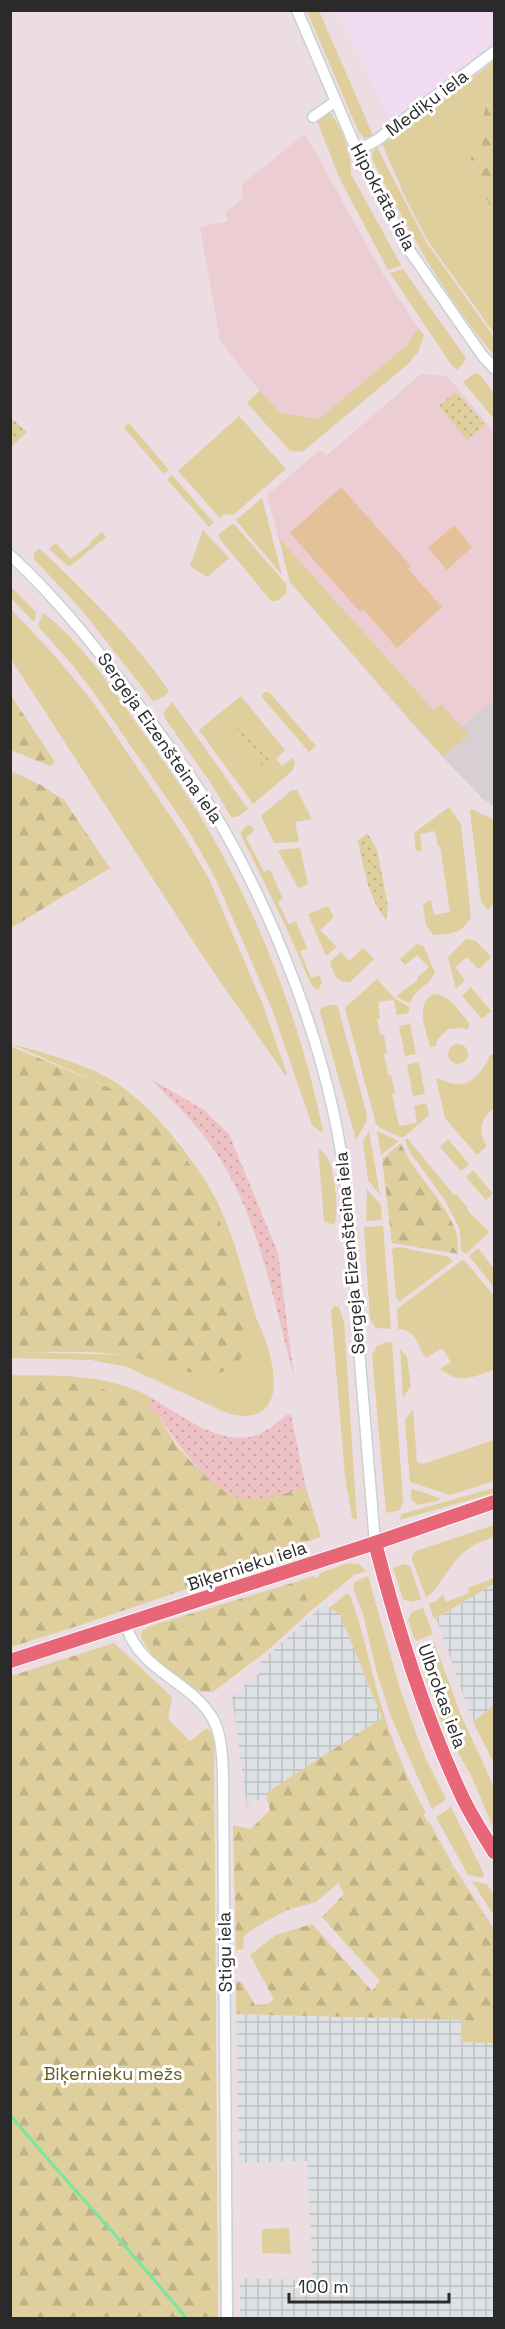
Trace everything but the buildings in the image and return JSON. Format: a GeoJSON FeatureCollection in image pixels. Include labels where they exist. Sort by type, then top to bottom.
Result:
{"type":"FeatureCollection","features":[{"type":"Feature","properties":{"kind":"main road","name":"Biķernieku iela"},"geometry":{"type":"LineString","coordinates":[[10,1661],[495,1502]]}},
{"type":"Feature","properties":{"kind":"main road","name":"Ulbrokas iela"},"geometry":{"type":"LineString","coordinates":[[375,1543],[405,1651],[429,1720],[461,1795],[495,1852]]}},
{"type":"Feature","properties":{"kind":"street","name":"Hipokrāta iela"},"geometry":{"type":"LineString","coordinates":[[297,10],[357,151],[407,247],[483,355],[495,368]]}},
{"type":"Feature","properties":{"kind":"street","name":"Mediķu iela"},"geometry":{"type":"LineString","coordinates":[[357,151],[377,140],[495,52]]}},
{"type":"Feature","properties":{"kind":"street"},"geometry":{"type":"LineString","coordinates":[[314,117],[336,101]]}},
{"type":"Feature","properties":{"kind":"street","name":"Sergeja Eizenšteina iela"},"geometry":{"type":"LineString","coordinates":[[10,555],[46,590],[96,648],[201,793],[225,831],[246,872],[278,942],[303,1006],[331,1103],[341,1150],[350,1214],[375,1543]]}},
{"type":"Feature","properties":{"kind":"street","name":"Stigu iela"},"geometry":{"type":"LineString","coordinates":[[126,1624],[131,1640],[142,1655],[209,1712],[219,1731],[222,1774],[228,2319]]}},
{"type":"Feature","properties":{"kind":"shaded area"},"geometry":{"type":"Polygon","coordinates":[[[338,11],[494,11],[494,61],[396,136],[338,11]]]}},
{"type":"Feature","properties":{"kind":"shaded area"},"geometry":{"type":"Polygon","coordinates":[[[305,134],[381,271],[418,328],[407,345],[319,419],[280,413],[220,340],[200,227],[228,221],[225,213],[243,198],[242,184],[305,134]]]}},
{"type":"Feature","properties":{"kind":"shaded area"},"geometry":{"type":"Polygon","coordinates":[[[421,374],[447,376],[494,432],[494,806],[454,769],[406,717],[290,582],[267,495],[320,450],[326,456],[421,374]]]}},
{"type":"Feature","properties":{"kind":"shaded area"},"geometry":{"type":"Polygon","coordinates":[[[341,487],[411,566],[408,569],[442,607],[397,648],[363,609],[360,612],[290,533],[341,487]]]}},
{"type":"Feature","properties":{"kind":"shaded area"},"geometry":{"type":"Polygon","coordinates":[[[454,525],[472,547],[447,570],[428,548],[454,525]]]}},
{"type":"Feature","properties":{"kind":"shaded area"},"geometry":{"type":"Polygon","coordinates":[[[494,701],[494,806],[483,799],[443,757],[469,735],[462,727],[483,707],[494,701]]]}},
{"type":"Feature","properties":{"kind":"shaded area"},"geometry":{"type":"Polygon","coordinates":[[[494,1584],[494,1705],[473,1722],[436,1618],[494,1584]]]}},
{"type":"Feature","properties":{"kind":"shaded area"},"geometry":{"type":"Polygon","coordinates":[[[324,1604],[340,1613],[382,1718],[247,1807],[232,1697],[264,1669],[259,1664],[324,1604]]]}},
{"type":"Feature","properties":{"kind":"shaded area"},"geometry":{"type":"Polygon","coordinates":[[[236,2014],[462,2020],[461,2042],[494,2043],[494,2318],[240,2318],[240,2278],[313,2280],[307,2161],[239,2163],[236,2014]]]}},
{"type":"Feature","properties":{"kind":"green space"},"geometry":{"type":"Polygon","coordinates":[[[307,11],[319,11],[373,135],[371,137],[365,138],[359,133],[307,11]]]}},
{"type":"Feature","properties":{"kind":"green space"},"geometry":{"type":"Polygon","coordinates":[[[494,61],[494,78],[468,169],[494,212],[494,333],[428,241],[407,201],[382,144],[396,136],[494,61]]]}},
{"type":"Feature","properties":{"kind":"green space"},"geometry":{"type":"Polygon","coordinates":[[[494,78],[494,212],[468,169],[494,78]]]}},
{"type":"Feature","properties":{"kind":"green space"},"geometry":{"type":"Polygon","coordinates":[[[326,113],[331,113],[339,127],[346,142],[351,174],[401,265],[388,270],[340,179],[317,121],[326,113]]]}},
{"type":"Feature","properties":{"kind":"green space"},"geometry":{"type":"Polygon","coordinates":[[[377,147],[426,242],[494,337],[494,355],[459,310],[413,237],[373,161],[372,153],[377,147]]]}},
{"type":"Feature","properties":{"kind":"green space"},"geometry":{"type":"Polygon","coordinates":[[[403,269],[466,358],[457,370],[390,273],[403,269]]]}},
{"type":"Feature","properties":{"kind":"green space"},"geometry":{"type":"Polygon","coordinates":[[[418,328],[424,335],[418,352],[408,364],[302,452],[290,451],[247,403],[260,390],[280,413],[319,419],[407,345],[418,328]]]}},
{"type":"Feature","properties":{"kind":"green space"},"geometry":{"type":"Polygon","coordinates":[[[475,373],[480,375],[494,393],[494,419],[463,382],[475,373]]]}},
{"type":"Feature","properties":{"kind":"green space"},"geometry":{"type":"Polygon","coordinates":[[[456,392],[485,425],[467,440],[439,406],[456,392]]]}},
{"type":"Feature","properties":{"kind":"green space"},"geometry":{"type":"Polygon","coordinates":[[[239,416],[286,469],[233,515],[224,514],[220,518],[178,471],[239,416]]]}},
{"type":"Feature","properties":{"kind":"green space"},"geometry":{"type":"Polygon","coordinates":[[[11,418],[27,432],[11,447],[11,418]]]}},
{"type":"Feature","properties":{"kind":"green space"},"geometry":{"type":"Polygon","coordinates":[[[129,423],[169,470],[164,474],[124,428],[129,423]]]}},
{"type":"Feature","properties":{"kind":"green space"},"geometry":{"type":"Polygon","coordinates":[[[172,475],[214,523],[209,527],[167,479],[172,475]]]}},
{"type":"Feature","properties":{"kind":"green space"},"geometry":{"type":"Polygon","coordinates":[[[262,498],[282,575],[236,520],[262,498]]]}},
{"type":"Feature","properties":{"kind":"green space"},"geometry":{"type":"Polygon","coordinates":[[[232,524],[286,584],[287,593],[277,601],[271,601],[220,539],[219,534],[232,524]]]}},
{"type":"Feature","properties":{"kind":"green space"},"geometry":{"type":"Polygon","coordinates":[[[203,530],[229,558],[207,577],[190,566],[203,530]]]}},
{"type":"Feature","properties":{"kind":"green space"},"geometry":{"type":"Polygon","coordinates":[[[102,532],[106,537],[69,567],[49,549],[56,543],[70,559],[91,544],[90,542],[102,532]]]}},
{"type":"Feature","properties":{"kind":"green space"},"geometry":{"type":"Polygon","coordinates":[[[279,538],[434,711],[441,704],[469,735],[443,757],[290,582],[279,538]]]}},
{"type":"Feature","properties":{"kind":"green space"},"geometry":{"type":"Polygon","coordinates":[[[39,548],[140,652],[169,691],[165,696],[153,701],[81,609],[34,559],[34,554],[39,548]]]}},
{"type":"Feature","properties":{"kind":"green space"},"geometry":{"type":"Polygon","coordinates":[[[10,586],[36,612],[35,620],[33,621],[11,598],[10,586]]]}},
{"type":"Feature","properties":{"kind":"green space"},"geometry":{"type":"Polygon","coordinates":[[[10,608],[56,657],[93,702],[185,838],[210,881],[263,1005],[287,1074],[285,1075],[204,958],[11,659],[10,608]]]}},
{"type":"Feature","properties":{"kind":"green space"},"geometry":{"type":"Polygon","coordinates":[[[43,613],[70,637],[105,679],[184,791],[220,851],[258,927],[289,1007],[323,1131],[321,1132],[312,1125],[272,1009],[217,882],[200,850],[95,694],[38,626],[43,613]]]}},
{"type":"Feature","properties":{"kind":"green space"},"geometry":{"type":"Polygon","coordinates":[[[265,692],[269,692],[316,746],[309,752],[265,701],[262,696],[265,692]]]}},
{"type":"Feature","properties":{"kind":"green space"},"geometry":{"type":"Polygon","coordinates":[[[10,694],[55,762],[50,766],[11,750],[10,694]]]}},
{"type":"Feature","properties":{"kind":"green space"},"geometry":{"type":"Polygon","coordinates":[[[241,696],[285,750],[276,759],[282,766],[292,758],[295,763],[292,771],[253,804],[199,730],[241,696]]]}},
{"type":"Feature","properties":{"kind":"green space"},"geometry":{"type":"Polygon","coordinates":[[[172,702],[248,809],[237,817],[231,817],[209,780],[164,717],[164,712],[172,702]]]}},
{"type":"Feature","properties":{"kind":"green space"},"geometry":{"type":"Polygon","coordinates":[[[242,725],[271,760],[262,766],[233,733],[242,725]]]}},
{"type":"Feature","properties":{"kind":"green space"},"geometry":{"type":"Polygon","coordinates":[[[11,771],[41,785],[64,800],[110,868],[11,928],[11,771]]]}},
{"type":"Feature","properties":{"kind":"green space"},"geometry":{"type":"Polygon","coordinates":[[[292,790],[297,790],[312,819],[295,822],[299,842],[274,843],[261,816],[292,790]]]}},
{"type":"Feature","properties":{"kind":"green space"},"geometry":{"type":"Polygon","coordinates":[[[449,807],[461,824],[471,917],[460,930],[433,935],[426,925],[423,904],[431,900],[434,915],[450,912],[440,846],[438,846],[435,831],[420,834],[422,850],[416,851],[414,833],[449,807]]]}},
{"type":"Feature","properties":{"kind":"green space"},"geometry":{"type":"Polygon","coordinates":[[[471,809],[494,820],[494,904],[488,910],[481,902],[471,809]]]}},
{"type":"Feature","properties":{"kind":"green space"},"geometry":{"type":"Polygon","coordinates":[[[247,825],[251,825],[254,831],[246,837],[264,872],[270,870],[283,898],[278,902],[289,924],[296,921],[307,948],[300,951],[311,978],[319,975],[322,982],[319,989],[315,989],[310,982],[241,835],[247,825]]]}},
{"type":"Feature","properties":{"kind":"green space"},"geometry":{"type":"Polygon","coordinates":[[[367,833],[377,849],[388,907],[386,920],[371,892],[358,841],[367,833]]]}},
{"type":"Feature","properties":{"kind":"green space"},"geometry":{"type":"Polygon","coordinates":[[[300,848],[308,884],[298,888],[278,850],[300,848]]]}},
{"type":"Feature","properties":{"kind":"green space"},"geometry":{"type":"Polygon","coordinates":[[[328,906],[334,917],[320,930],[337,947],[326,956],[308,914],[328,906]]]}},
{"type":"Feature","properties":{"kind":"green space"},"geometry":{"type":"Polygon","coordinates":[[[466,939],[475,940],[491,957],[480,968],[477,968],[467,957],[455,967],[465,980],[456,989],[448,957],[466,939]]]}},
{"type":"Feature","properties":{"kind":"green space"},"geometry":{"type":"Polygon","coordinates":[[[417,944],[424,947],[435,973],[414,995],[410,1004],[396,996],[418,980],[417,978],[429,967],[417,955],[405,965],[400,959],[417,944]]]}},
{"type":"Feature","properties":{"kind":"green space"},"geometry":{"type":"Polygon","coordinates":[[[363,948],[374,959],[350,982],[338,979],[330,962],[341,952],[349,961],[363,948]]]}},
{"type":"Feature","properties":{"kind":"green space"},"geometry":{"type":"Polygon","coordinates":[[[377,979],[394,998],[409,1007],[409,1013],[397,1015],[394,1000],[378,1002],[380,1018],[377,1019],[380,1035],[384,1034],[387,1053],[384,1054],[388,1075],[391,1075],[395,1093],[392,1094],[399,1126],[417,1123],[414,1106],[426,1103],[429,1115],[403,1138],[376,1124],[345,1008],[377,979]]]}},
{"type":"Feature","properties":{"kind":"green space"},"geometry":{"type":"Polygon","coordinates":[[[471,987],[491,1011],[482,1019],[462,996],[471,987]]]}},
{"type":"Feature","properties":{"kind":"green space"},"geometry":{"type":"Polygon","coordinates":[[[434,994],[450,1001],[470,1024],[467,1030],[448,1029],[437,1040],[436,1046],[430,1047],[423,1011],[424,1004],[434,994]]]}},
{"type":"Feature","properties":{"kind":"green space"},"geometry":{"type":"Polygon","coordinates":[[[329,1005],[338,1007],[366,1111],[367,1120],[356,1140],[320,1012],[321,1008],[329,1005]]]}},
{"type":"Feature","properties":{"kind":"green space"},"geometry":{"type":"Polygon","coordinates":[[[410,1024],[416,1054],[405,1056],[399,1026],[410,1024]]]}},
{"type":"Feature","properties":{"kind":"green space"},"geometry":{"type":"Polygon","coordinates":[[[11,1044],[75,1063],[110,1079],[127,1091],[162,1124],[194,1164],[219,1205],[227,1224],[269,1351],[274,1385],[271,1400],[263,1410],[250,1415],[229,1414],[127,1367],[91,1360],[11,1358],[12,1349],[16,1349],[16,1352],[125,1355],[251,1325],[219,1218],[196,1173],[183,1155],[128,1098],[115,1090],[11,1044]]]}},
{"type":"Feature","properties":{"kind":"green space"},"geometry":{"type":"Polygon","coordinates":[[[458,1044],[465,1047],[468,1054],[465,1061],[458,1064],[451,1061],[448,1054],[451,1047],[458,1044]]]}},
{"type":"Feature","properties":{"kind":"green space"},"geometry":{"type":"Polygon","coordinates":[[[10,1046],[115,1090],[128,1098],[157,1126],[196,1173],[219,1218],[251,1325],[245,1350],[234,1366],[219,1373],[201,1374],[110,1353],[16,1352],[15,1349],[11,1352],[10,1046]]]}},
{"type":"Feature","properties":{"kind":"green space"},"geometry":{"type":"Polygon","coordinates":[[[494,1054],[494,1108],[483,1120],[481,1130],[487,1146],[477,1155],[445,1118],[436,1078],[457,1084],[470,1081],[484,1067],[490,1055],[494,1054]]]}},
{"type":"Feature","properties":{"kind":"green space"},"geometry":{"type":"Polygon","coordinates":[[[419,1062],[425,1094],[413,1096],[407,1065],[419,1062]]]}},
{"type":"Feature","properties":{"kind":"green space"},"geometry":{"type":"Polygon","coordinates":[[[369,1131],[380,1195],[368,1180],[363,1142],[369,1131]]]}},
{"type":"Feature","properties":{"kind":"green space"},"geometry":{"type":"Polygon","coordinates":[[[377,1131],[399,1141],[381,1155],[377,1131]]]}},
{"type":"Feature","properties":{"kind":"green space"},"geometry":{"type":"Polygon","coordinates":[[[407,1138],[454,1195],[456,1194],[468,1208],[467,1210],[489,1232],[466,1254],[461,1250],[460,1230],[445,1200],[409,1151],[405,1140],[407,1138]]]}},
{"type":"Feature","properties":{"kind":"green space"},"geometry":{"type":"Polygon","coordinates":[[[448,1139],[469,1164],[461,1171],[440,1147],[448,1139]]]}},
{"type":"Feature","properties":{"kind":"green space"},"geometry":{"type":"Polygon","coordinates":[[[401,1143],[413,1165],[450,1219],[457,1233],[458,1254],[392,1243],[382,1159],[401,1143]]]}},
{"type":"Feature","properties":{"kind":"green space"},"geometry":{"type":"Polygon","coordinates":[[[318,1148],[327,1158],[332,1172],[336,1192],[334,1225],[324,1221],[318,1148]]]}},
{"type":"Feature","properties":{"kind":"green space"},"geometry":{"type":"Polygon","coordinates":[[[473,1170],[493,1194],[486,1200],[466,1177],[473,1170]]]}},
{"type":"Feature","properties":{"kind":"green space"},"geometry":{"type":"Polygon","coordinates":[[[367,1189],[381,1205],[382,1220],[366,1221],[367,1189]]]}},
{"type":"Feature","properties":{"kind":"green space"},"geometry":{"type":"Polygon","coordinates":[[[383,1226],[391,1329],[376,1328],[370,1319],[364,1227],[383,1226]]]}},
{"type":"Feature","properties":{"kind":"green space"},"geometry":{"type":"Polygon","coordinates":[[[399,1247],[449,1257],[453,1261],[399,1302],[396,1296],[392,1250],[399,1247]]]}},
{"type":"Feature","properties":{"kind":"green space"},"geometry":{"type":"Polygon","coordinates":[[[478,1248],[494,1269],[494,1287],[469,1256],[478,1248]]]}},
{"type":"Feature","properties":{"kind":"green space"},"geometry":{"type":"Polygon","coordinates":[[[462,1260],[494,1296],[494,1370],[466,1378],[454,1377],[440,1369],[451,1362],[442,1348],[426,1358],[413,1335],[398,1329],[397,1309],[462,1260]]]}},
{"type":"Feature","properties":{"kind":"green space"},"geometry":{"type":"Polygon","coordinates":[[[334,1306],[339,1307],[344,1322],[357,1520],[352,1518],[345,1475],[331,1311],[334,1306]]]}},
{"type":"Feature","properties":{"kind":"green space"},"geometry":{"type":"Polygon","coordinates":[[[387,1342],[392,1343],[403,1501],[400,1510],[386,1513],[372,1355],[377,1346],[387,1342]]]}},
{"type":"Feature","properties":{"kind":"green space"},"geometry":{"type":"Polygon","coordinates":[[[400,1348],[407,1357],[411,1386],[403,1398],[400,1348]]]}},
{"type":"Feature","properties":{"kind":"green space"},"geometry":{"type":"Polygon","coordinates":[[[11,1375],[82,1377],[117,1384],[150,1397],[150,1411],[99,1390],[66,1383],[11,1379],[11,1375]]]}},
{"type":"Feature","properties":{"kind":"green space"},"geometry":{"type":"Polygon","coordinates":[[[11,1379],[47,1379],[103,1389],[157,1413],[176,1445],[194,1465],[214,1483],[250,1499],[306,1488],[321,1537],[290,1547],[292,1553],[11,1647],[11,1379]]]}},
{"type":"Feature","properties":{"kind":"green space"},"geometry":{"type":"Polygon","coordinates":[[[413,1409],[417,1462],[423,1464],[494,1440],[494,1481],[450,1495],[410,1482],[405,1421],[413,1409]]]}},
{"type":"Feature","properties":{"kind":"green space"},"geometry":{"type":"Polygon","coordinates":[[[494,1488],[494,1493],[399,1520],[402,1514],[494,1488]]]}},
{"type":"Feature","properties":{"kind":"green space"},"geometry":{"type":"Polygon","coordinates":[[[413,1489],[440,1500],[417,1505],[411,1499],[413,1489]]]}},
{"type":"Feature","properties":{"kind":"green space"},"geometry":{"type":"Polygon","coordinates":[[[494,1525],[494,1537],[464,1552],[426,1597],[412,1560],[413,1554],[416,1551],[494,1525]]]}},
{"type":"Feature","properties":{"kind":"green space"},"geometry":{"type":"Polygon","coordinates":[[[348,1563],[359,1564],[366,1571],[354,1575],[312,1610],[299,1581],[312,1576],[317,1578],[321,1573],[348,1563]]]}},
{"type":"Feature","properties":{"kind":"green space"},"geometry":{"type":"Polygon","coordinates":[[[404,1564],[410,1566],[421,1599],[411,1602],[403,1599],[393,1568],[404,1564]]]}},
{"type":"Feature","properties":{"kind":"green space"},"geometry":{"type":"Polygon","coordinates":[[[368,1576],[400,1689],[424,1755],[446,1799],[432,1809],[391,1717],[377,1673],[363,1614],[353,1588],[354,1582],[368,1576]]]}},
{"type":"Feature","properties":{"kind":"green space"},"geometry":{"type":"Polygon","coordinates":[[[494,1578],[494,1584],[434,1619],[429,1604],[443,1594],[446,1602],[469,1593],[468,1588],[494,1578]]]}},
{"type":"Feature","properties":{"kind":"green space"},"geometry":{"type":"Polygon","coordinates":[[[299,1581],[312,1610],[268,1650],[213,1692],[200,1692],[153,1646],[153,1625],[299,1581]]]}},
{"type":"Feature","properties":{"kind":"green space"},"geometry":{"type":"Polygon","coordinates":[[[346,1594],[350,1595],[355,1610],[388,1728],[408,1778],[426,1813],[424,1815],[414,1797],[340,1614],[329,1608],[346,1594]]]}},
{"type":"Feature","properties":{"kind":"green space"},"geometry":{"type":"Polygon","coordinates":[[[423,1608],[433,1634],[417,1641],[408,1620],[412,1612],[423,1608]]]}},
{"type":"Feature","properties":{"kind":"green space"},"geometry":{"type":"Polygon","coordinates":[[[153,1625],[153,1646],[200,1692],[174,1676],[150,1652],[141,1636],[143,1630],[153,1625]]]}},
{"type":"Feature","properties":{"kind":"green space"},"geometry":{"type":"Polygon","coordinates":[[[434,1642],[461,1715],[494,1787],[494,1830],[472,1777],[444,1729],[418,1656],[420,1649],[434,1642]]]}},
{"type":"Feature","properties":{"kind":"green space","name":"Biķernieku mežs"},"geometry":{"type":"Polygon","coordinates":[[[114,1643],[172,1697],[168,1719],[190,1741],[207,1728],[214,1737],[218,2318],[11,2318],[11,1676],[114,1643]]]}},
{"type":"Feature","properties":{"kind":"green space"},"geometry":{"type":"Polygon","coordinates":[[[494,1705],[494,1763],[473,1722],[494,1705]]]}},
{"type":"Feature","properties":{"kind":"green space"},"geometry":{"type":"Polygon","coordinates":[[[382,1718],[414,1797],[453,1868],[494,1932],[494,2023],[462,2020],[236,2014],[236,1981],[241,1981],[255,2005],[268,2004],[274,2000],[250,1955],[276,1935],[312,1924],[372,1991],[380,1981],[322,1917],[344,1894],[338,1883],[316,1902],[287,1910],[254,1928],[244,1936],[243,1949],[236,1950],[233,1825],[251,1829],[270,1810],[266,1793],[382,1718]]]}},
{"type":"Feature","properties":{"kind":"green space"},"geometry":{"type":"Polygon","coordinates":[[[451,1807],[484,1874],[483,1878],[468,1875],[436,1817],[451,1807]]]}},
{"type":"Feature","properties":{"kind":"green space"},"geometry":{"type":"Polygon","coordinates":[[[429,1821],[454,1867],[494,1932],[453,1868],[429,1821]]]}},
{"type":"Feature","properties":{"kind":"green space"},"geometry":{"type":"Polygon","coordinates":[[[472,1881],[487,1884],[494,1896],[494,1916],[472,1881]]]}},
{"type":"Feature","properties":{"kind":"green space"},"geometry":{"type":"Polygon","coordinates":[[[462,2020],[494,2023],[494,2043],[461,2042],[462,2020]]]}},
{"type":"Feature","properties":{"kind":"green space"},"geometry":{"type":"Polygon","coordinates":[[[289,2228],[291,2254],[262,2253],[262,2229],[289,2228]]]}},
{"type":"Feature","properties":{"kind":"sand"},"geometry":{"type":"Polygon","coordinates":[[[149,1078],[204,1110],[229,1134],[278,1253],[294,1377],[258,1244],[238,1193],[226,1169],[201,1132],[149,1078]]]}},
{"type":"Feature","properties":{"kind":"sand"},"geometry":{"type":"Polygon","coordinates":[[[150,1397],[187,1420],[229,1437],[243,1438],[257,1435],[288,1414],[291,1415],[306,1488],[258,1499],[237,1497],[223,1490],[210,1480],[185,1453],[157,1413],[150,1411],[150,1397]]]}},
{"type":"Feature","properties":{"kind":"waterway"},"geometry":{"type":"LineString","coordinates":[[10,2115],[186,2318]]}}]}
